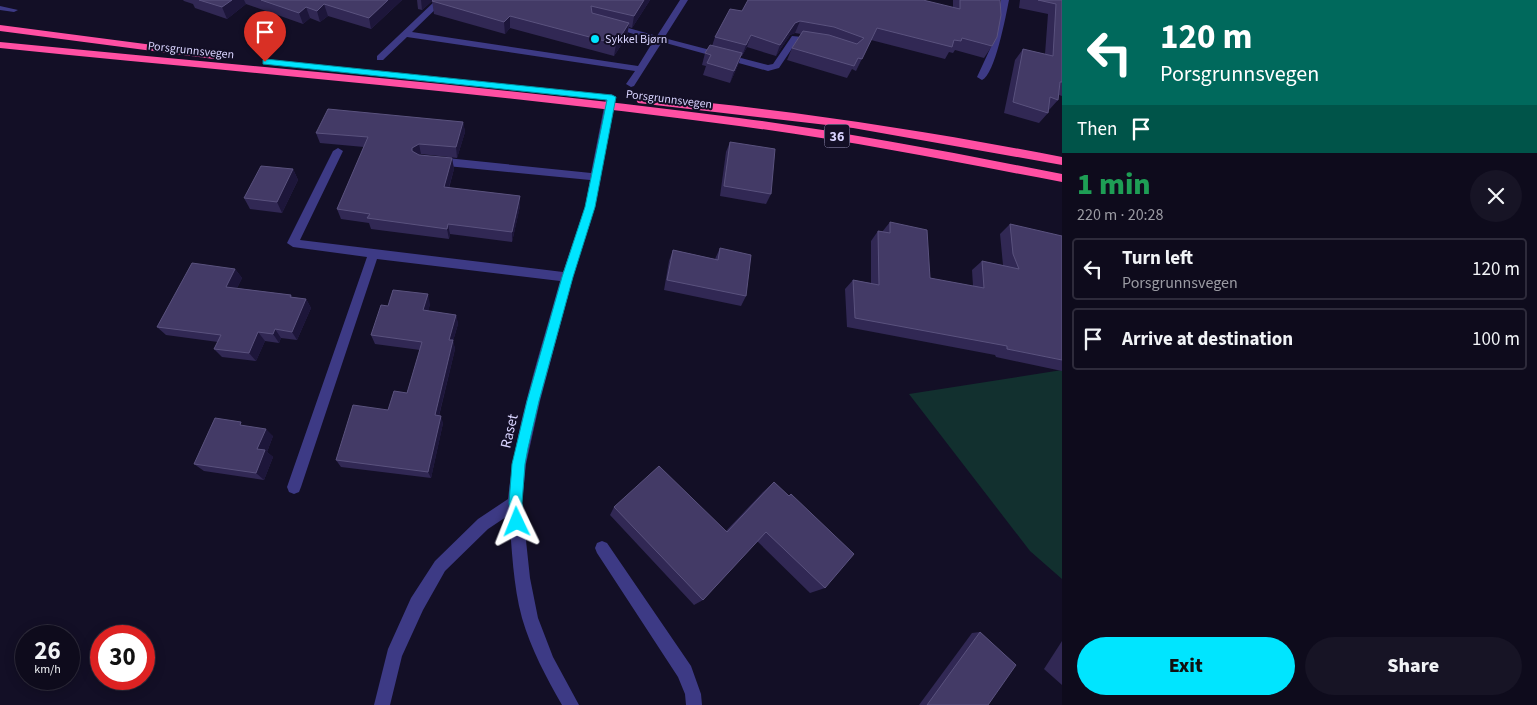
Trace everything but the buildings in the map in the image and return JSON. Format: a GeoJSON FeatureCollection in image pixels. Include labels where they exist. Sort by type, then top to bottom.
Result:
{"type":"FeatureCollection","features":[{"type":"Feature","properties":{"kind":"highway","name":"Porsgrunnsvegen"},"geometry":{"type":"LineString","coordinates":[[0,28],[611,102],[861,140],[1062,178]]}},
{"type":"Feature","properties":{"kind":"highway","name":"Porsgrunnsvegen"},"geometry":{"type":"LineString","coordinates":[[0,45],[824,120],[919,134],[1062,160]]}},
{"type":"Feature","properties":{"kind":"street"},"geometry":{"type":"LineString","coordinates":[[380,58],[441,0]]}},
{"type":"Feature","properties":{"kind":"street"},"geometry":{"type":"LineString","coordinates":[[631,84],[684,0]]}},
{"type":"Feature","properties":{"kind":"street"},"geometry":{"type":"LineString","coordinates":[[982,77],[994,49],[1005,0]]}},
{"type":"Feature","properties":{"kind":"street"},"geometry":{"type":"LineString","coordinates":[[0,8],[14,10]]}},
{"type":"Feature","properties":{"kind":"street"},"geometry":{"type":"LineString","coordinates":[[603,24],[768,68],[776,66],[795,38],[825,43]]}},
{"type":"Feature","properties":{"kind":"street"},"geometry":{"type":"LineString","coordinates":[[406,34],[641,69]]}},
{"type":"Feature","properties":{"kind":"street","name":"Raset"},"geometry":{"type":"LineString","coordinates":[[571,705],[547,662],[530,618],[522,578],[515,503],[518,464],[533,401],[567,277],[590,207],[611,102]]}},
{"type":"Feature","properties":{"kind":"street"},"geometry":{"type":"LineString","coordinates":[[338,151],[293,243],[373,255],[512,269],[567,277]]}},
{"type":"Feature","properties":{"kind":"street"},"geometry":{"type":"LineString","coordinates":[[430,160],[596,177]]}},
{"type":"Feature","properties":{"kind":"street"},"geometry":{"type":"LineString","coordinates":[[294,487],[373,255]]}},
{"type":"Feature","properties":{"kind":"street"},"geometry":{"type":"LineString","coordinates":[[382,705],[394,655],[417,604],[440,566],[483,524],[515,503]]}},
{"type":"Feature","properties":{"kind":"street"},"geometry":{"type":"LineString","coordinates":[[602,548],[685,672],[693,694],[694,705]]}},
{"type":"Feature","properties":{"kind":"green space"},"geometry":{"type":"Polygon","coordinates":[[[1062,370],[1062,579],[1030,551],[909,394],[1062,370]]]}},
{"type":"Feature","properties":{"kind":"place","name":"Sykkel Bjørn"},"geometry":{"type":"Point","coordinates":[595,39]}},
{"type":"Feature","properties":{"kind":"route"},"geometry":{"type":"LineString","coordinates":[[265,62],[612,97],[590,207],[567,277],[518,464],[515,503],[517,522]]}}]}
